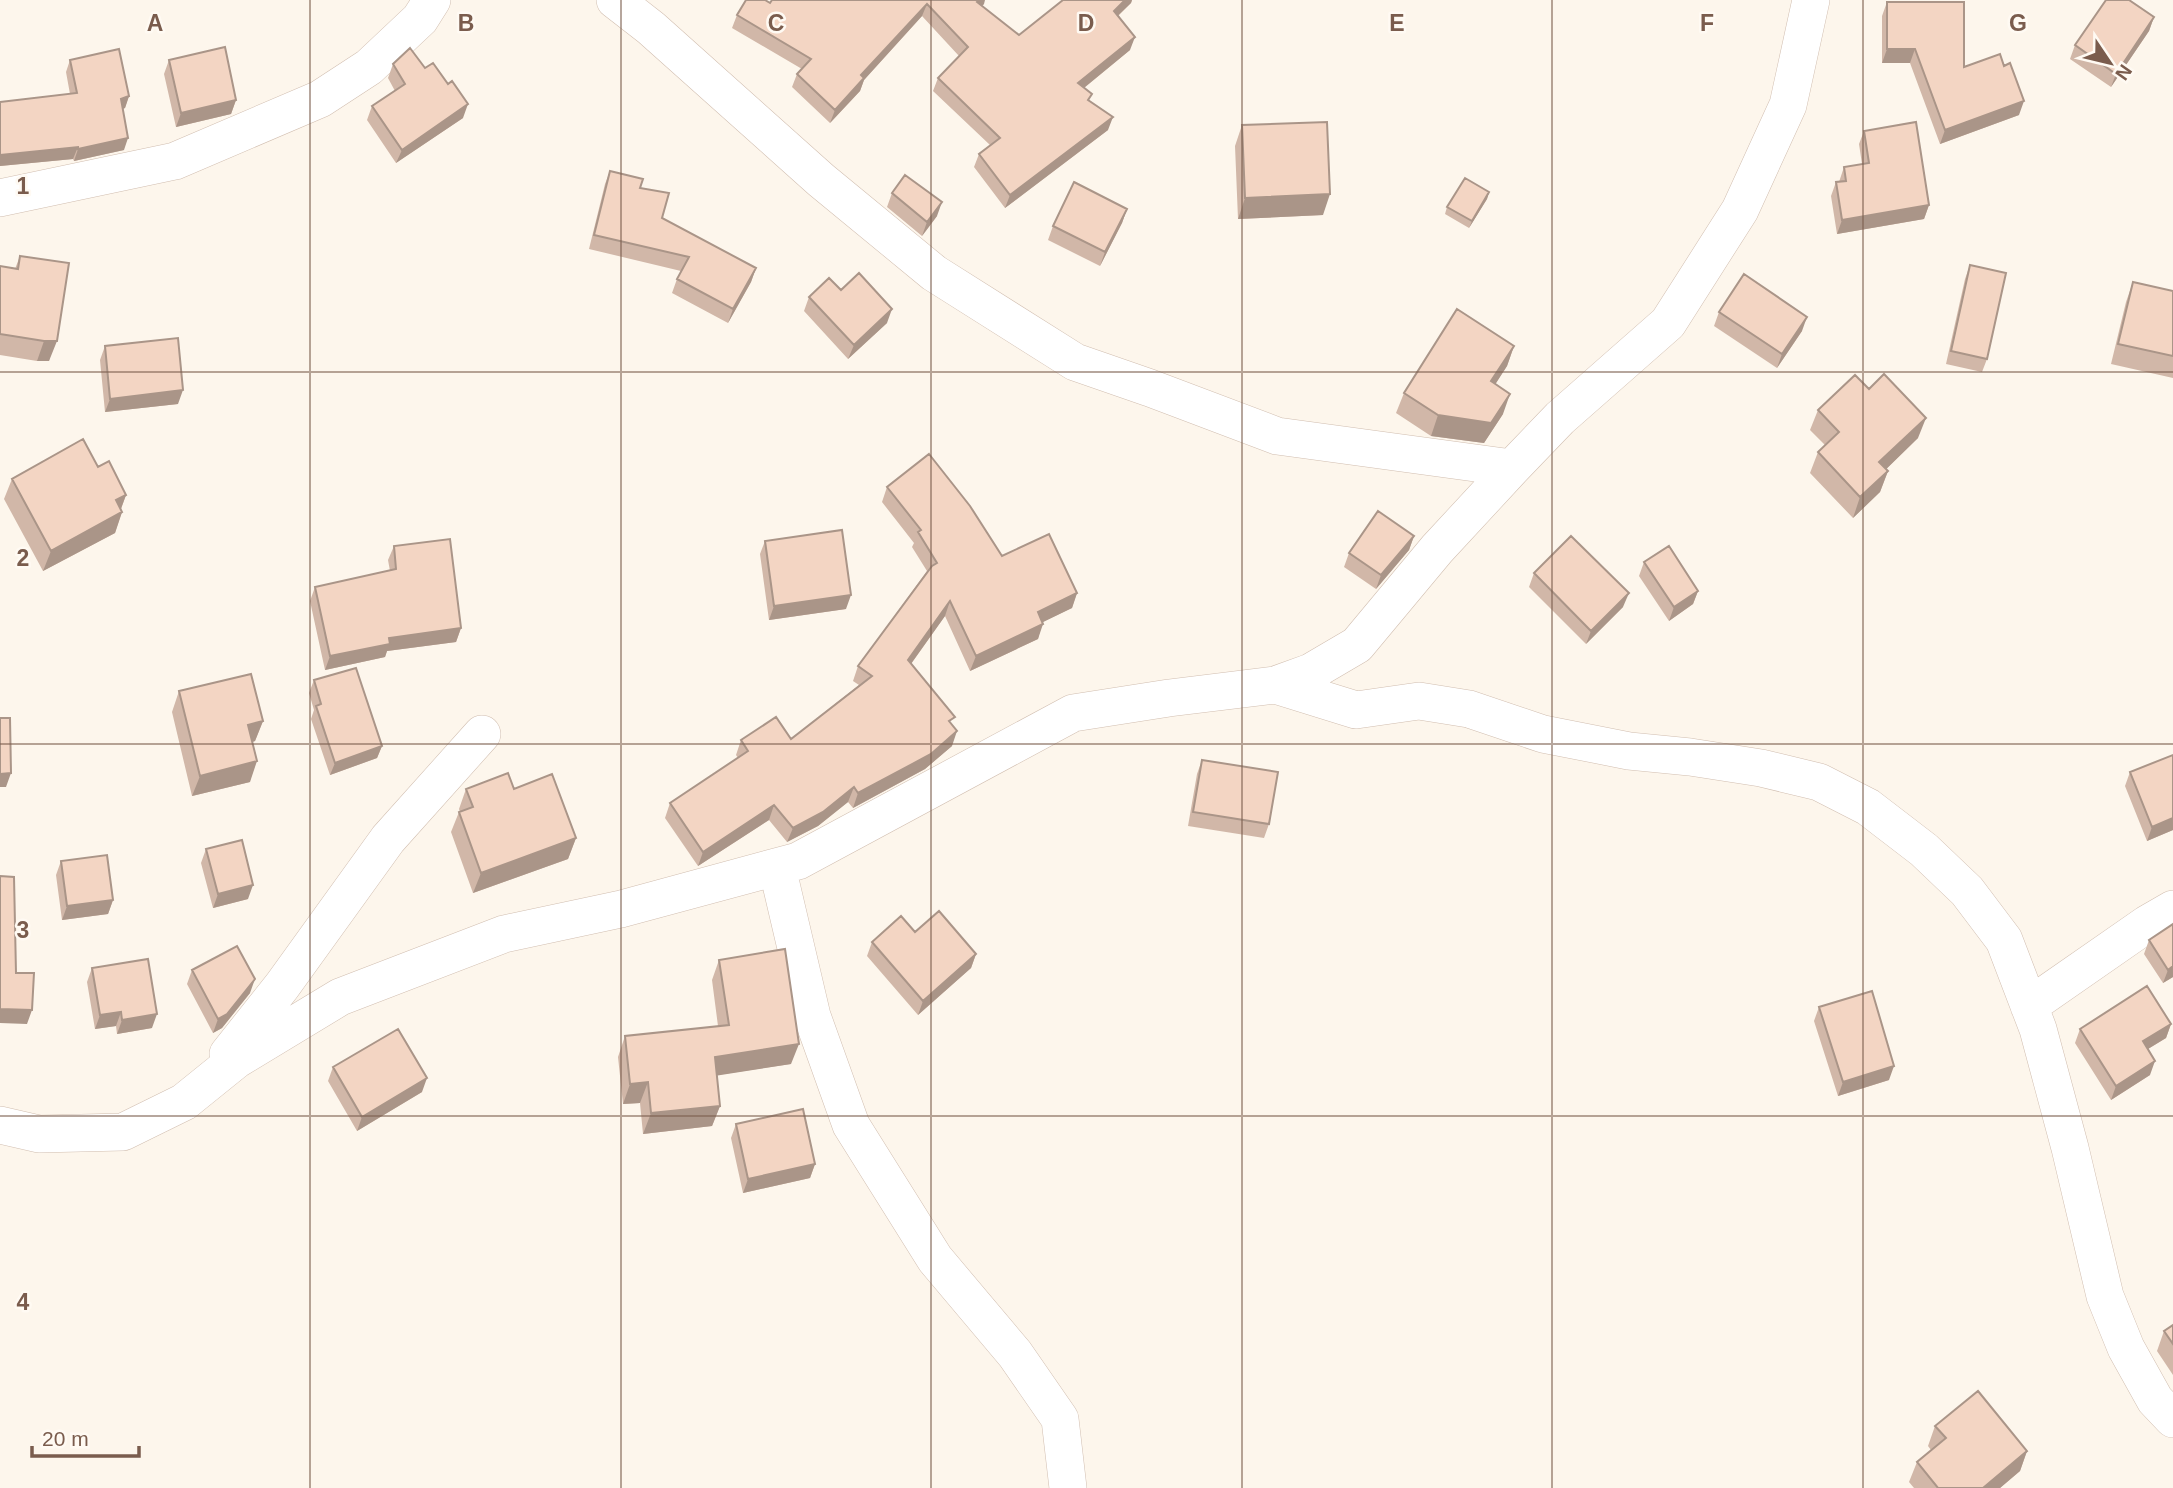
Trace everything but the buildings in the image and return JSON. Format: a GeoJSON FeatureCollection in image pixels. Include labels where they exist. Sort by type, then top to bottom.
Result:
{"type":"FeatureCollection","features":[{"type":"Feature","properties":{"kind":"street"},"geometry":{"type":"LineString","coordinates":[[0,198],[175,161],[320,99],[369,67],[420,19],[432,0]]}},
{"type":"Feature","properties":{"kind":"street"},"geometry":{"type":"LineString","coordinates":[[615,0],[651,28],[821,180],[934,273],[1075,362],[1277,436],[1512,468]]}},
{"type":"Feature","properties":{"kind":"street"},"geometry":{"type":"LineString","coordinates":[[0,1125],[39,1134],[123,1132],[184,1102],[236,1060],[340,997],[421,965],[504,934],[621,909],[798,861],[1073,713],[1275,685],[1311,672],[1357,645],[1437,549],[1560,418],[1668,323],[1740,210],[1788,105],[1811,0]]}},
{"type":"Feature","properties":{"kind":"street"},"geometry":{"type":"LineString","coordinates":[[1275,685],[1356,709],[1419,701],[1469,709],[1543,734],[1629,751],[1761,768],[1819,782],[1868,807],[1924,850],[1968,891],[2004,940],[2038,1029],[2105,1296],[2126,1348],[2155,1400],[2173,1419]]}},
{"type":"Feature","properties":{"kind":"street"},"geometry":{"type":"LineString","coordinates":[[203,1087],[282,986],[388,839],[482,734]]}},
{"type":"Feature","properties":{"kind":"street"},"geometry":{"type":"LineString","coordinates":[[777,867],[812,1016],[851,1125],[935,1259],[1014,1354],[1060,1419],[1068,1488]]}},
{"type":"Feature","properties":{"kind":"street"},"geometry":{"type":"LineString","coordinates":[[2029,1006],[2173,909]]}}]}
